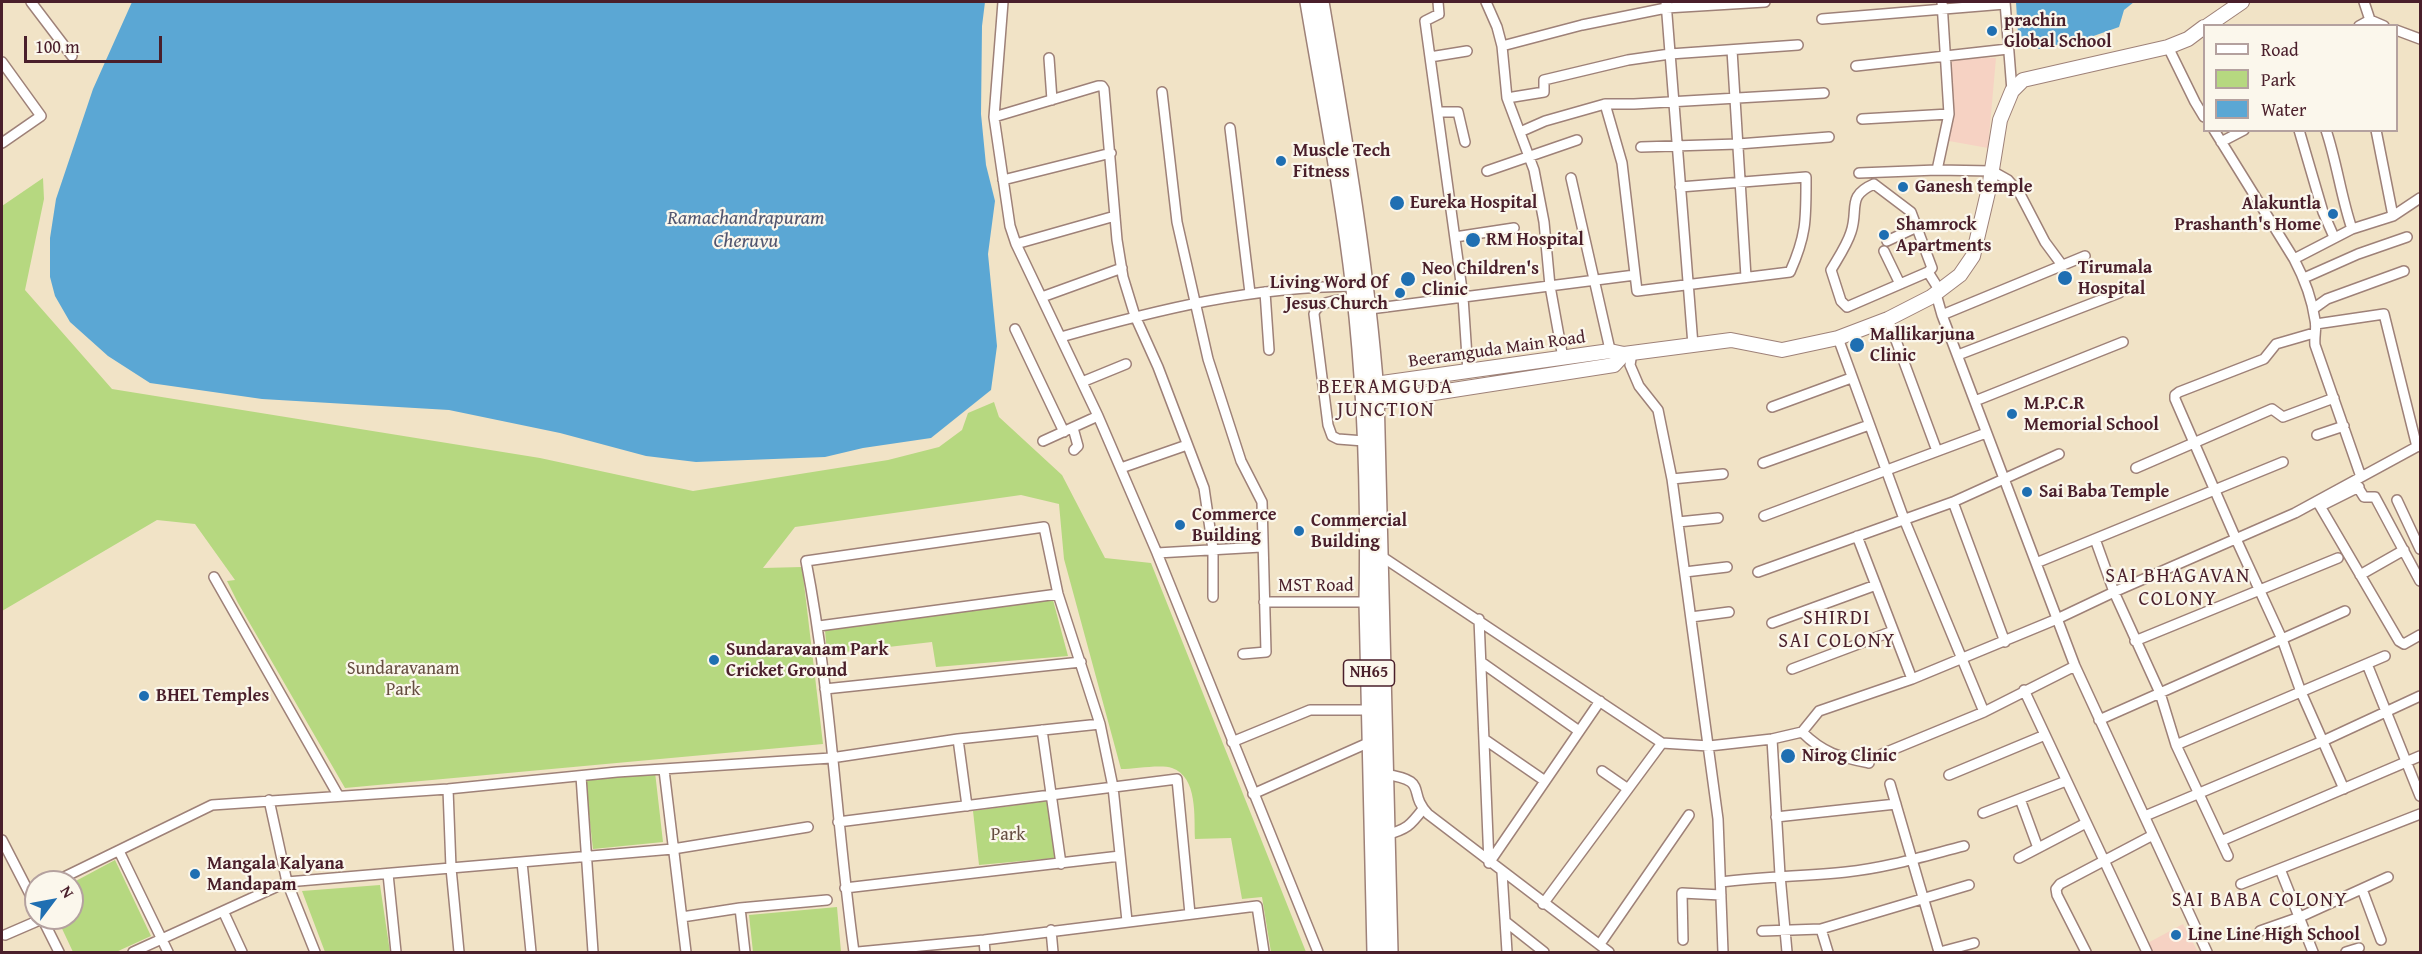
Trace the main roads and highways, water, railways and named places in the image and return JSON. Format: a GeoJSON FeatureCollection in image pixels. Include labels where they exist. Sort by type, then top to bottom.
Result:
{"type":"FeatureCollection","features":[{"type":"Feature","properties":{"kind":"highway","name":"NH65"},"geometry":{"type":"LineString","coordinates":[[1308,2],[1337,136],[1370,309],[1376,402],[1381,556],[1376,686],[1384,774],[1390,952]]}},
{"type":"Feature","properties":{"kind":"highway","name":"NH65"},"geometry":{"type":"LineString","coordinates":[[1321,2],[1360,348],[1367,602],[1376,663]]}},
{"type":"Feature","properties":{"kind":"highway","name":"NH65"},"geometry":{"type":"LineString","coordinates":[[1375,952],[1370,710],[1376,686]]}},
{"type":"Feature","properties":{"kind":"main road"},"geometry":{"type":"LineString","coordinates":[[2209,24],[2242,2]]}},
{"type":"Feature","properties":{"kind":"main road","name":"Beeramguda Main Road"},"geometry":{"type":"LineString","coordinates":[[1376,402],[1620,356],[1731,340],[1782,350],[1838,338],[1888,319],[1938,292],[1960,275],[1973,256],[1992,171],[2000,120],[2012,91],[2023,80],[2168,47],[2188,39],[2203,28]]}},
{"type":"Feature","properties":{"kind":"main road","name":"Beeramguda Main Road"},"geometry":{"type":"LineString","coordinates":[[1375,384],[1563,358],[1620,356]]}},
{"type":"Feature","properties":{"kind":"water","name":"Ramachandrapuram Cheruvu"},"geometry":{"type":"Polygon","coordinates":[[[132,2],[985,2],[982,26],[981,114],[986,165],[995,201],[988,254],[997,346],[991,390],[931,438],[863,448],[825,457],[696,462],[646,456],[560,433],[449,410],[262,399],[150,383],[108,356],[70,322],[55,296],[50,277],[50,238],[56,199],[93,89],[132,2]]]}},
{"type":"Feature","properties":{"kind":"water"},"geometry":{"type":"Polygon","coordinates":[[[2016,2],[2134,2],[2124,10],[2119,27],[2085,39],[2039,49],[2018,34],[2016,2]]]}},
{"type":"Feature","properties":{"kind":"place","name":"prachin Global School"},"geometry":{"type":"Point","coordinates":[1992,31]}},
{"type":"Feature","properties":{"kind":"place","name":"Muscle Tech Fitness"},"geometry":{"type":"Point","coordinates":[1281,161]}},
{"type":"Feature","properties":{"kind":"place","name":"Ganesh temple"},"geometry":{"type":"Point","coordinates":[1903,187]}},
{"type":"Feature","properties":{"kind":"place","name":"Eureka Hospital"},"geometry":{"type":"Point","coordinates":[1397,203]}},
{"type":"Feature","properties":{"kind":"place","name":"Alakuntla Prashanth's Home"},"geometry":{"type":"Point","coordinates":[2333,214]}},
{"type":"Feature","properties":{"kind":"place","name":"Shamrock Apartments"},"geometry":{"type":"Point","coordinates":[1884,235]}},
{"type":"Feature","properties":{"kind":"place","name":"RM Hospital"},"geometry":{"type":"Point","coordinates":[1473,240]}},
{"type":"Feature","properties":{"kind":"place","name":"Tirumala Hospital"},"geometry":{"type":"Point","coordinates":[2065,278]}},
{"type":"Feature","properties":{"kind":"place","name":"Neo Children's Clinic"},"geometry":{"type":"Point","coordinates":[1408,279]}},
{"type":"Feature","properties":{"kind":"place","name":"Living Word Of Jesus Church"},"geometry":{"type":"Point","coordinates":[1400,293]}},
{"type":"Feature","properties":{"kind":"place","name":"Mallikarjuna Clinic"},"geometry":{"type":"Point","coordinates":[1857,345]}},
{"type":"Feature","properties":{"kind":"place","name":"M.P.C.R Memorial School"},"geometry":{"type":"Point","coordinates":[2012,414]}},
{"type":"Feature","properties":{"kind":"place","name":"Sai Baba Temple"},"geometry":{"type":"Point","coordinates":[2027,492]}},
{"type":"Feature","properties":{"kind":"place","name":"Commerce Building"},"geometry":{"type":"Point","coordinates":[1180,525]}},
{"type":"Feature","properties":{"kind":"place","name":"Commercial Building"},"geometry":{"type":"Point","coordinates":[1299,531]}},
{"type":"Feature","properties":{"kind":"place","name":"Sundaravanam Park Cricket Ground"},"geometry":{"type":"Point","coordinates":[714,660]}},
{"type":"Feature","properties":{"kind":"place","name":"BHEL Temples"},"geometry":{"type":"Point","coordinates":[144,696]}},
{"type":"Feature","properties":{"kind":"place","name":"Nirog Clinic"},"geometry":{"type":"Point","coordinates":[1788,756]}},
{"type":"Feature","properties":{"kind":"place","name":"Mangala Kalyana Mandapam"},"geometry":{"type":"Point","coordinates":[195,874]}},
{"type":"Feature","properties":{"kind":"place","name":"Line Line High School"},"geometry":{"type":"Point","coordinates":[2176,935]}},
{"type":"Feature","properties":{"kind":"district","name":"BEERAMGUDA JUNCTION"},"geometry":{"type":"Point","coordinates":[1386,400]}},
{"type":"Feature","properties":{"kind":"district","name":"SAI BHAGAVAN COLONY"},"geometry":{"type":"Point","coordinates":[2178,588]}},
{"type":"Feature","properties":{"kind":"district","name":"SHIRDI SAI COLONY"},"geometry":{"type":"Point","coordinates":[1837,630]}},
{"type":"Feature","properties":{"kind":"district","name":"SAI BABA COLONY"},"geometry":{"type":"Point","coordinates":[2260,901]}},
{"type":"Feature","properties":{"kind":"park label","name":"Sundaravanam Park"},"geometry":{"type":"Point","coordinates":[403,679]}},
{"type":"Feature","properties":{"kind":"park label","name":"Park"},"geometry":{"type":"Point","coordinates":[1008,835]}}]}
